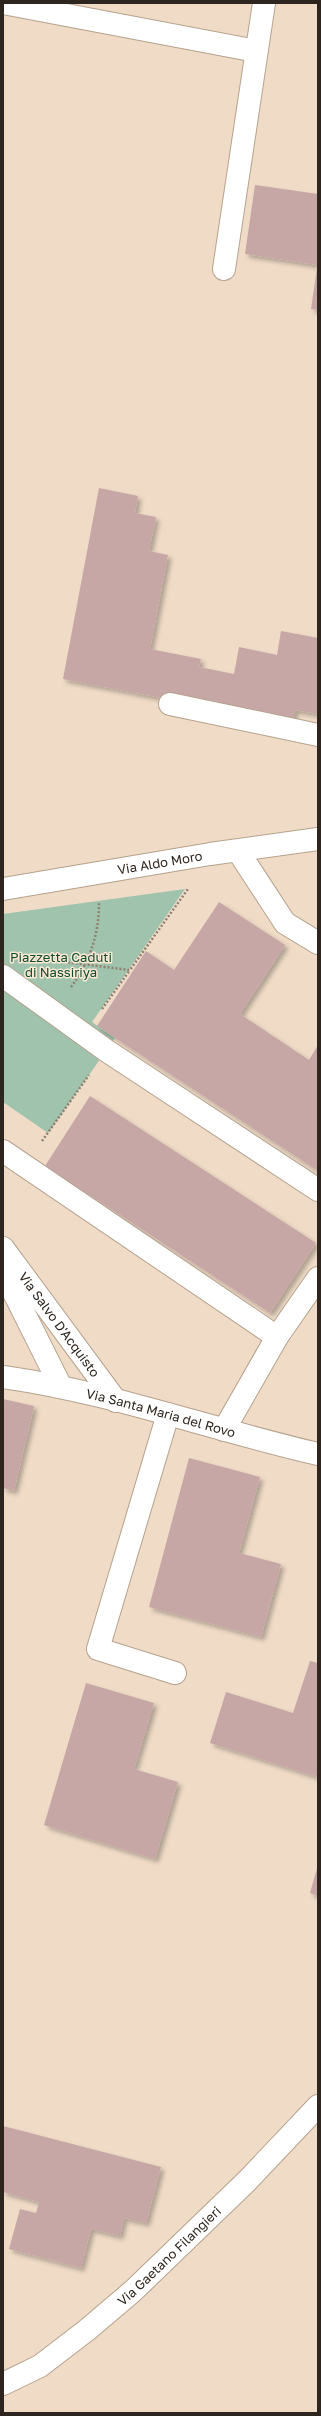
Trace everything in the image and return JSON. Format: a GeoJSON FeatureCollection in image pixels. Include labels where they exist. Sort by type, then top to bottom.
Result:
{"type":"FeatureCollection","features":[{"type":"Feature","properties":{"kind":"street"},"geometry":{"type":"LineString","coordinates":[[3,3],[256,51]]}},
{"type":"Feature","properties":{"kind":"street"},"geometry":{"type":"LineString","coordinates":[[224,269],[264,3]]}},
{"type":"Feature","properties":{"kind":"street"},"geometry":{"type":"LineString","coordinates":[[170,704],[318,735]]}},
{"type":"Feature","properties":{"kind":"street","name":"Via Aldo Moro"},"geometry":{"type":"LineString","coordinates":[[3,889],[210,854],[318,839]]}},
{"type":"Feature","properties":{"kind":"street"},"geometry":{"type":"LineString","coordinates":[[238,851],[285,923],[318,943]]}},
{"type":"Feature","properties":{"kind":"street"},"geometry":{"type":"LineString","coordinates":[[3,976],[107,1050],[318,1190]]}},
{"type":"Feature","properties":{"kind":"street"},"geometry":{"type":"LineString","coordinates":[[3,1151],[277,1337]]}},
{"type":"Feature","properties":{"kind":"street","name":"Via Salvo D'Acquisto"},"geometry":{"type":"LineString","coordinates":[[3,1248],[116,1401]]}},
{"type":"Feature","properties":{"kind":"street"},"geometry":{"type":"LineString","coordinates":[[3,1271],[61,1387]]}},
{"type":"Feature","properties":{"kind":"street"},"geometry":{"type":"LineString","coordinates":[[224,1430],[277,1337],[318,1278]]}},
{"type":"Feature","properties":{"kind":"street","name":"Via Santa Maria del Rovo"},"geometry":{"type":"LineString","coordinates":[[3,1377],[61,1387],[168,1414],[224,1430],[249,1439],[318,1454]]}},
{"type":"Feature","properties":{"kind":"street"},"geometry":{"type":"LineString","coordinates":[[168,1414],[98,1649],[174,1673]]}},
{"type":"Feature","properties":{"kind":"street","name":"Via Gaetano Filangieri"},"geometry":{"type":"LineString","coordinates":[[3,2384],[40,2366],[87,2330],[134,2290],[247,2181],[318,2106]]}},
{"type":"Feature","properties":{"kind":"path"},"geometry":{"type":"LineString","coordinates":[[101,1010],[188,889],[210,854]]}},
{"type":"Feature","properties":{"kind":"path"},"geometry":{"type":"LineString","coordinates":[[44,1006],[71,987],[86,964],[99,926],[96,874]]}},
{"type":"Feature","properties":{"kind":"path"},"geometry":{"type":"LineString","coordinates":[[40,959],[130,970]]}},
{"type":"Feature","properties":{"kind":"path"},"geometry":{"type":"LineString","coordinates":[[25,1166],[107,1050]]}},
{"type":"Feature","properties":{"kind":"green space","name":"Piazzetta Caduti di Nassiriya"},"geometry":{"type":"Polygon","coordinates":[[[185,889],[92,1022],[115,1038],[48,1133],[3,1102],[3,914],[185,889]]]}},
{"type":"Feature","properties":{"kind":"building"},"geometry":{"type":"Polygon","coordinates":[[[255,185],[318,194],[318,265],[245,254],[255,185]]]}},
{"type":"Feature","properties":{"kind":"building"},"geometry":{"type":"Polygon","coordinates":[[[318,268],[318,310],[311,309],[318,268]]]}},
{"type":"Feature","properties":{"kind":"building"},"geometry":{"type":"Polygon","coordinates":[[[99,488],[138,496],[135,513],[156,517],[149,551],[168,555],[150,649],[201,659],[199,667],[234,674],[239,647],[277,655],[281,631],[318,638],[318,714],[295,710],[292,723],[63,679],[99,488]]]}},
{"type":"Feature","properties":{"kind":"building"},"geometry":{"type":"Polygon","coordinates":[[[219,902],[285,945],[240,1014],[309,1060],[318,1045],[318,1171],[97,1026],[146,951],[174,970],[219,902]]]}},
{"type":"Feature","properties":{"kind":"building"},"geometry":{"type":"Polygon","coordinates":[[[90,1096],[316,1243],[270,1313],[45,1166],[90,1096]]]}},
{"type":"Feature","properties":{"kind":"building"},"geometry":{"type":"Polygon","coordinates":[[[3,1399],[34,1406],[14,1491],[3,1488],[3,1399]]]}},
{"type":"Feature","properties":{"kind":"building"},"geometry":{"type":"Polygon","coordinates":[[[189,1458],[260,1477],[239,1553],[281,1564],[261,1637],[149,1607],[189,1458]]]}},
{"type":"Feature","properties":{"kind":"building"},"geometry":{"type":"Polygon","coordinates":[[[310,1661],[318,1663],[318,1777],[210,1743],[226,1692],[293,1713],[310,1661]]]}},
{"type":"Feature","properties":{"kind":"building"},"geometry":{"type":"Polygon","coordinates":[[[86,1683],[154,1703],[134,1769],[178,1782],[155,1859],[44,1825],[86,1683]]]}},
{"type":"Feature","properties":{"kind":"building"},"geometry":{"type":"Polygon","coordinates":[[[318,1865],[318,1896],[310,1893],[318,1865]]]}},
{"type":"Feature","properties":{"kind":"building"},"geometry":{"type":"Polygon","coordinates":[[[3,2126],[161,2167],[146,2223],[124,2218],[120,2236],[91,2229],[81,2268],[9,2249],[20,2209],[36,2213],[39,2202],[3,2192],[3,2126]]]}}]}
